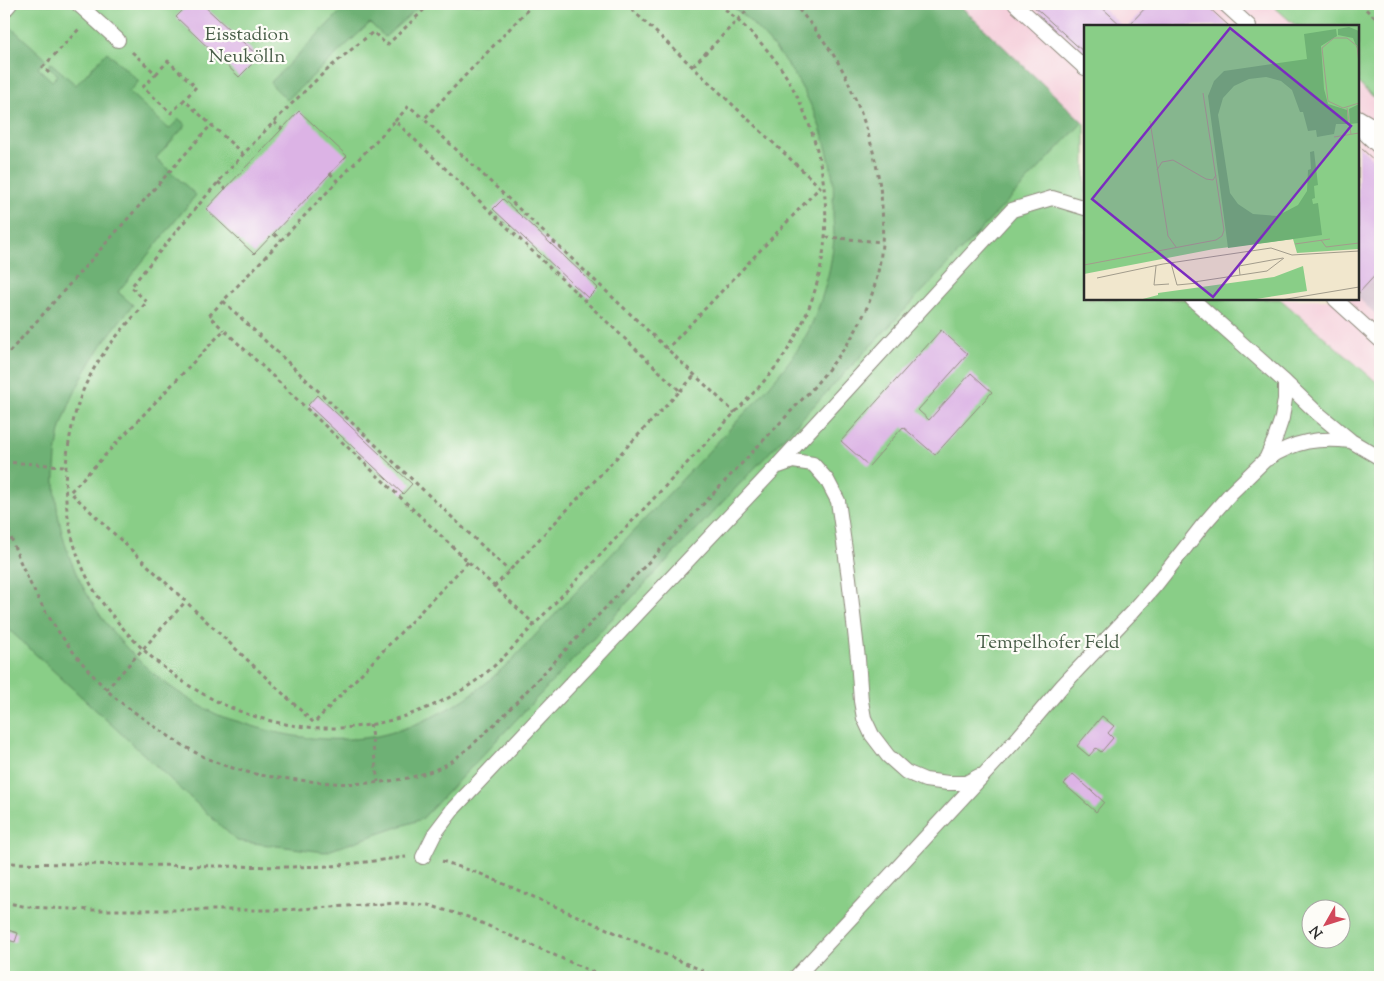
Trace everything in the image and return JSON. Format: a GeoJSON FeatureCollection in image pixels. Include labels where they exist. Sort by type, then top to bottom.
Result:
{"type":"FeatureCollection","features":[{"type":"Feature","properties":{"kind":"lane"},"geometry":{"type":"LineString","coordinates":[[4,11],[10,4]]}},
{"type":"Feature","properties":{"kind":"lane"},"geometry":{"type":"LineString","coordinates":[[78,4],[118,40]]}},
{"type":"Feature","properties":{"kind":"lane"},"geometry":{"type":"LineString","coordinates":[[1015,4],[1084,67]]}},
{"type":"Feature","properties":{"kind":"lane"},"geometry":{"type":"LineString","coordinates":[[1225,4],[1248,25]]}},
{"type":"Feature","properties":{"kind":"lane"},"geometry":{"type":"LineString","coordinates":[[1359,118],[1380,130]]}},
{"type":"Feature","properties":{"kind":"lane"},"geometry":{"type":"LineString","coordinates":[[1359,128],[1380,148]]}},
{"type":"Feature","properties":{"kind":"lane"},"geometry":{"type":"LineString","coordinates":[[423,857],[436,833],[454,808],[776,467],[1012,210],[1052,198],[1084,208]]}},
{"type":"Feature","properties":{"kind":"lane"},"geometry":{"type":"LineString","coordinates":[[1193,300],[1315,411],[1351,441],[1380,458]]}},
{"type":"Feature","properties":{"kind":"lane"},"geometry":{"type":"LineString","coordinates":[[1336,300],[1380,340]]}},
{"type":"Feature","properties":{"kind":"lane"},"geometry":{"type":"LineString","coordinates":[[1266,459],[1282,418],[1285,382]]}},
{"type":"Feature","properties":{"kind":"lane"},"geometry":{"type":"LineString","coordinates":[[796,977],[1017,739],[1063,685],[1155,586],[1220,506],[1266,459],[1280,450],[1297,443],[1332,439],[1351,441]]}},
{"type":"Feature","properties":{"kind":"lane"},"geometry":{"type":"LineString","coordinates":[[776,467],[793,460],[813,464],[827,480],[838,501],[850,587],[861,701],[864,718],[872,735],[888,756],[906,772],[925,780],[966,783],[985,773]]}},
{"type":"Feature","properties":{"kind":"path"},"geometry":{"type":"LineString","coordinates":[[430,4],[387,45],[373,32],[310,86],[242,154],[180,226],[131,287],[147,302],[106,349],[90,376],[72,424],[65,466],[67,512],[76,551],[98,597],[142,650],[168,672],[195,690],[224,705],[253,716],[284,724],[338,728],[396,718],[427,707],[458,692],[482,676],[502,658],[735,413],[778,365],[792,343],[815,291],[826,237],[826,202],[822,186],[820,161],[813,134],[801,104],[785,75],[763,45],[719,4]]}},
{"type":"Feature","properties":{"kind":"path"},"geometry":{"type":"LineString","coordinates":[[424,119],[533,4]]}},
{"type":"Feature","properties":{"kind":"path"},"geometry":{"type":"LineString","coordinates":[[626,4],[822,186]]}},
{"type":"Feature","properties":{"kind":"path"},"geometry":{"type":"LineString","coordinates":[[692,66],[752,4]]}},
{"type":"Feature","properties":{"kind":"path"},"geometry":{"type":"LineString","coordinates":[[4,515],[24,572],[43,609],[71,648],[106,690],[180,744],[229,767],[280,779],[336,784],[378,782],[413,776],[444,765],[472,746],[505,714],[812,389],[846,348],[864,314],[877,277],[882,242],[877,165],[866,124],[844,72],[810,23],[794,4]]}},
{"type":"Feature","properties":{"kind":"path"},"geometry":{"type":"LineString","coordinates":[[1360,4],[1380,22]]}},
{"type":"Feature","properties":{"kind":"path"},"geometry":{"type":"LineString","coordinates":[[50,73],[43,67],[91,15]]}},
{"type":"Feature","properties":{"kind":"path"},"geometry":{"type":"LineString","coordinates":[[118,40],[156,74]]}},
{"type":"Feature","properties":{"kind":"path"},"geometry":{"type":"LineString","coordinates":[[168,61],[196,87],[171,113],[144,87],[156,74],[168,61]]}},
{"type":"Feature","properties":{"kind":"path"},"geometry":{"type":"LineString","coordinates":[[184,100],[242,154]]}},
{"type":"Feature","properties":{"kind":"path"},"geometry":{"type":"LineString","coordinates":[[534,624],[209,316],[222,301],[409,106],[735,413]]}},
{"type":"Feature","properties":{"kind":"path"},"geometry":{"type":"LineString","coordinates":[[395,121],[680,391]]}},
{"type":"Feature","properties":{"kind":"path"},"geometry":{"type":"LineString","coordinates":[[274,122],[282,129]]}},
{"type":"Feature","properties":{"kind":"path"},"geometry":{"type":"LineString","coordinates":[[4,358],[211,125]]}},
{"type":"Feature","properties":{"kind":"path"},"geometry":{"type":"LineString","coordinates":[[330,173],[338,181]]}},
{"type":"Feature","properties":{"kind":"path"},"geometry":{"type":"LineString","coordinates":[[218,182],[226,189]]}},
{"type":"Feature","properties":{"kind":"path"},"geometry":{"type":"LineString","coordinates":[[667,349],[822,186]]}},
{"type":"Feature","properties":{"kind":"path"},"geometry":{"type":"LineString","coordinates":[[274,234],[281,240]]}},
{"type":"Feature","properties":{"kind":"path"},"geometry":{"type":"LineString","coordinates":[[826,237],[882,242]]}},
{"type":"Feature","properties":{"kind":"path"},"geometry":{"type":"LineString","coordinates":[[222,301],[509,571]]}},
{"type":"Feature","properties":{"kind":"path"},"geometry":{"type":"LineString","coordinates":[[70,492],[224,330]]}},
{"type":"Feature","properties":{"kind":"path"},"geometry":{"type":"LineString","coordinates":[[494,587],[695,375]]}},
{"type":"Feature","properties":{"kind":"path"},"geometry":{"type":"LineString","coordinates":[[4,462],[65,466]]}},
{"type":"Feature","properties":{"kind":"path"},"geometry":{"type":"LineString","coordinates":[[65,492],[70,492],[314,725]]}},
{"type":"Feature","properties":{"kind":"path"},"geometry":{"type":"LineString","coordinates":[[314,725],[468,562]]}},
{"type":"Feature","properties":{"kind":"path"},"geometry":{"type":"LineString","coordinates":[[106,690],[186,601]]}},
{"type":"Feature","properties":{"kind":"path"},"geometry":{"type":"LineString","coordinates":[[370,724],[378,782]]}},
{"type":"Feature","properties":{"kind":"path"},"geometry":{"type":"LineString","coordinates":[[4,863],[290,867],[332,866],[396,858],[423,857],[449,862],[481,874],[717,977]]}},
{"type":"Feature","properties":{"kind":"path"},"geometry":{"type":"LineString","coordinates":[[4,902],[27,907],[92,910],[281,910],[398,903],[428,905],[468,917],[604,977]]}},
{"type":"Feature","properties":{"kind":"shaded area"},"geometry":{"type":"Polygon","coordinates":[[[958,4],[1271,4],[1295,25],[1084,25],[1084,124],[958,4]]]}},
{"type":"Feature","properties":{"kind":"shaded area"},"geometry":{"type":"Polygon","coordinates":[[[1359,84],[1380,103],[1380,385],[1281,300],[1359,300],[1359,84]]]}},
{"type":"Feature","properties":{"kind":"shaded area"},"geometry":{"type":"Polygon","coordinates":[[[1380,270],[1380,318],[1359,299],[1359,293],[1380,270]]]}},
{"type":"Feature","properties":{"kind":"green space"},"geometry":{"type":"Polygon","coordinates":[[[4,4],[958,4],[1084,124],[1084,300],[1281,300],[1380,385],[1380,977],[4,977],[4,4]]]}},
{"type":"Feature","properties":{"kind":"green space"},"geometry":{"type":"Polygon","coordinates":[[[348,4],[422,4],[385,37],[370,23],[287,100],[270,83],[348,4]]]}},
{"type":"Feature","properties":{"kind":"green space"},"geometry":{"type":"Polygon","coordinates":[[[730,4],[958,4],[1083,122],[422,819],[325,852],[237,841],[4,625],[4,21],[46,59],[38,68],[52,81],[58,75],[48,66],[51,63],[76,85],[107,52],[139,81],[129,92],[169,129],[179,119],[186,125],[156,158],[196,195],[118,292],[133,305],[112,331],[85,371],[62,426],[59,436],[55,479],[59,521],[71,562],[90,600],[115,635],[145,666],[179,692],[219,715],[274,732],[306,738],[356,739],[384,735],[435,716],[475,692],[510,662],[757,400],[792,358],[804,340],[824,289],[834,243],[833,179],[828,153],[810,104],[798,82],[768,41],[730,4]]]}},
{"type":"Feature","properties":{"kind":"green space"},"geometry":{"type":"Polygon","coordinates":[[[1271,4],[1380,4],[1380,103],[1359,84],[1359,25],[1295,25],[1271,4]]]}},
{"type":"Feature","properties":{"kind":"building"},"geometry":{"type":"Polygon","coordinates":[[[189,4],[202,4],[259,57],[239,77],[176,17],[189,4]]]}},
{"type":"Feature","properties":{"kind":"building"},"geometry":{"type":"Polygon","coordinates":[[[1031,4],[1098,4],[1121,25],[1084,25],[1084,52],[1031,4]]]}},
{"type":"Feature","properties":{"kind":"building"},"geometry":{"type":"Polygon","coordinates":[[[1149,4],[1205,4],[1228,25],[1129,25],[1149,4]]]}},
{"type":"Feature","properties":{"kind":"building"},"geometry":{"type":"Polygon","coordinates":[[[299,111],[347,156],[254,254],[206,209],[299,111]]]}},
{"type":"Feature","properties":{"kind":"building"},"geometry":{"type":"Polygon","coordinates":[[[1359,146],[1380,166],[1380,270],[1359,293],[1359,146]]]}},
{"type":"Feature","properties":{"kind":"building"},"geometry":{"type":"Polygon","coordinates":[[[503,199],[598,288],[588,298],[493,209],[503,199]]]}},
{"type":"Feature","properties":{"kind":"building"},"geometry":{"type":"Polygon","coordinates":[[[941,330],[968,354],[918,410],[929,420],[971,373],[992,392],[935,455],[903,427],[869,466],[841,441],[941,330]]]}},
{"type":"Feature","properties":{"kind":"building"},"geometry":{"type":"Polygon","coordinates":[[[317,395],[412,484],[403,494],[308,405],[317,395]]]}},
{"type":"Feature","properties":{"kind":"building"},"geometry":{"type":"Polygon","coordinates":[[[1102,716],[1114,726],[1108,733],[1113,738],[1101,752],[1096,748],[1089,756],[1077,746],[1102,716]]]}},
{"type":"Feature","properties":{"kind":"building"},"geometry":{"type":"Polygon","coordinates":[[[1073,774],[1104,802],[1096,812],[1064,784],[1073,774]]]}},
{"type":"Feature","properties":{"kind":"building"},"geometry":{"type":"Polygon","coordinates":[[[4,929],[18,933],[15,942],[4,939],[4,929]]]}},
{"type":"Feature","properties":{"kind":"park label","name":"Eisstadion Neukölln"},"geometry":{"type":"Point","coordinates":[247,46]}},
{"type":"Feature","properties":{"kind":"park label","name":"Tempelhofer Feld"},"geometry":{"type":"Point","coordinates":[1048,643]}}]}
